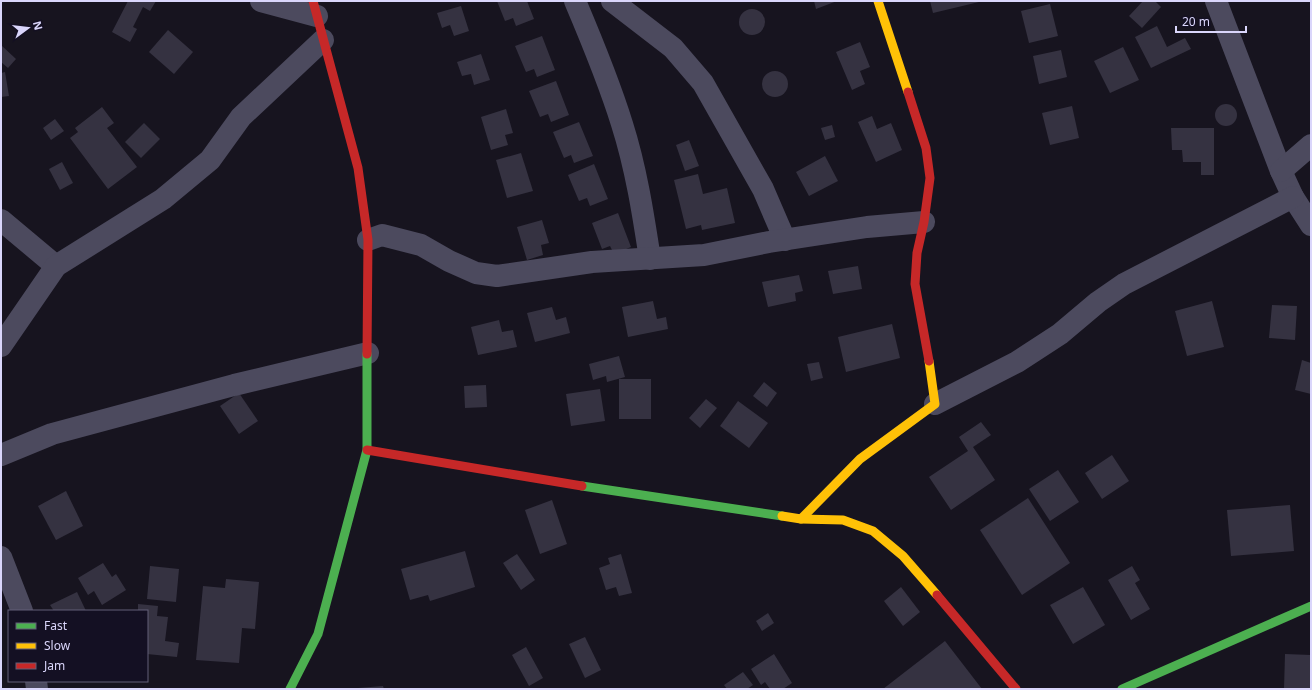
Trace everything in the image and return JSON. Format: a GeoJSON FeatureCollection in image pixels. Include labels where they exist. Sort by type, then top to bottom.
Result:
{"type":"FeatureCollection","features":[{"type":"Feature","properties":{"kind":"street"},"geometry":{"type":"LineString","coordinates":[[261,1],[315,8],[358,168],[368,240],[367,450],[318,634],[290,689]]}},
{"type":"Feature","properties":{"kind":"street"},"geometry":{"type":"LineString","coordinates":[[575,1],[590,36],[622,124],[639,189],[650,259]]}},
{"type":"Feature","properties":{"kind":"street"},"geometry":{"type":"LineString","coordinates":[[612,1],[673,48],[703,83],[763,189],[784,240]]}},
{"type":"Feature","properties":{"kind":"street"},"geometry":{"type":"LineString","coordinates":[[878,1],[926,148],[930,178],[924,222],[917,253],[915,284],[927,343],[936,404]]}},
{"type":"Feature","properties":{"kind":"street"},"geometry":{"type":"LineString","coordinates":[[1216,1],[1281,171],[1293,196],[1311,225]]}},
{"type":"Feature","properties":{"kind":"street"},"geometry":{"type":"LineString","coordinates":[[1,346],[56,266],[163,199],[210,160],[241,117],[323,40]]}},
{"type":"Feature","properties":{"kind":"street"},"geometry":{"type":"LineString","coordinates":[[1281,171],[1311,144]]}},
{"type":"Feature","properties":{"kind":"street"},"geometry":{"type":"LineString","coordinates":[[801,519],[860,459],[896,431],[936,404],[1017,362],[1060,334],[1098,302],[1124,284],[1293,196]]}},
{"type":"Feature","properties":{"kind":"street"},"geometry":{"type":"LineString","coordinates":[[1,220],[56,266]]}},
{"type":"Feature","properties":{"kind":"street"},"geometry":{"type":"LineString","coordinates":[[368,240],[382,235],[421,245],[476,273],[497,276],[592,262],[704,255],[866,227],[924,222]]}},
{"type":"Feature","properties":{"kind":"street"},"geometry":{"type":"LineString","coordinates":[[1,455],[52,434],[226,387],[368,352]]}},
{"type":"Feature","properties":{"kind":"street"},"geometry":{"type":"LineString","coordinates":[[367,450],[549,481],[801,519],[843,520],[873,531],[903,556],[1016,689]]}},
{"type":"Feature","properties":{"kind":"street"},"geometry":{"type":"LineString","coordinates":[[1,557],[22,610]]}},
{"type":"Feature","properties":{"kind":"street"},"geometry":{"type":"LineString","coordinates":[[1122,689],[1311,606]]}},
{"type":"Feature","properties":{"kind":"building"},"geometry":{"type":"Polygon","coordinates":[[[128,1],[156,1],[150,11],[143,7],[133,27],[137,29],[130,42],[112,32],[128,1]]]}},
{"type":"Feature","properties":{"kind":"building"},"geometry":{"type":"Polygon","coordinates":[[[497,1],[527,1],[534,19],[516,26],[513,18],[505,21],[497,1]]]}},
{"type":"Feature","properties":{"kind":"building"},"geometry":{"type":"Polygon","coordinates":[[[814,1],[837,1],[816,9],[814,1]]]}},
{"type":"Feature","properties":{"kind":"building"},"geometry":{"type":"Polygon","coordinates":[[[930,1],[979,1],[979,2],[933,13],[930,1]]]}},
{"type":"Feature","properties":{"kind":"building"},"geometry":{"type":"Polygon","coordinates":[[[1143,1],[1155,1],[1161,7],[1142,28],[1129,16],[1143,1]]]}},
{"type":"Feature","properties":{"kind":"building"},"geometry":{"type":"Polygon","coordinates":[[[1050,4],[1058,36],[1029,43],[1021,11],[1050,4]]]}},
{"type":"Feature","properties":{"kind":"building"},"geometry":{"type":"Polygon","coordinates":[[[461,6],[469,31],[454,36],[450,25],[442,28],[437,13],[461,6]]]}},
{"type":"Feature","properties":{"kind":"building"},"geometry":{"type":"Polygon","coordinates":[[[752,9],[761,13],[765,22],[761,31],[752,35],[743,31],[739,22],[743,13],[752,9]]]}},
{"type":"Feature","properties":{"kind":"building"},"geometry":{"type":"Polygon","coordinates":[[[1157,26],[1167,47],[1185,38],[1191,49],[1151,68],[1135,37],[1157,26]]]}},
{"type":"Feature","properties":{"kind":"building"},"geometry":{"type":"Polygon","coordinates":[[[168,30],[193,52],[174,74],[149,52],[168,30]]]}},
{"type":"Feature","properties":{"kind":"building"},"geometry":{"type":"Polygon","coordinates":[[[542,36],[555,70],[537,77],[534,69],[526,72],[515,46],[542,36]]]}},
{"type":"Feature","properties":{"kind":"building"},"geometry":{"type":"Polygon","coordinates":[[[860,42],[870,67],[860,71],[865,84],[852,90],[836,52],[860,42]]]}},
{"type":"Feature","properties":{"kind":"building"},"geometry":{"type":"Polygon","coordinates":[[[1,45],[16,59],[8,68],[1,62],[1,45]]]}},
{"type":"Feature","properties":{"kind":"building"},"geometry":{"type":"Polygon","coordinates":[[[1123,47],[1139,80],[1110,93],[1094,61],[1123,47]]]}},
{"type":"Feature","properties":{"kind":"building"},"geometry":{"type":"Polygon","coordinates":[[[1061,50],[1067,77],[1039,84],[1033,56],[1061,50]]]}},
{"type":"Feature","properties":{"kind":"building"},"geometry":{"type":"Polygon","coordinates":[[[481,54],[490,80],[474,85],[471,74],[462,76],[457,62],[481,54]]]}},
{"type":"Feature","properties":{"kind":"building"},"geometry":{"type":"Polygon","coordinates":[[[775,71],[784,75],[788,84],[784,93],[775,97],[766,93],[762,84],[766,75],[775,71]]]}},
{"type":"Feature","properties":{"kind":"building"},"geometry":{"type":"Polygon","coordinates":[[[5,72],[9,96],[1,97],[1,73],[5,72]]]}},
{"type":"Feature","properties":{"kind":"building"},"geometry":{"type":"Polygon","coordinates":[[[556,81],[569,115],[551,122],[548,114],[540,117],[529,91],[556,81]]]}},
{"type":"Feature","properties":{"kind":"building"},"geometry":{"type":"Polygon","coordinates":[[[1222,104],[1230,104],[1237,111],[1237,119],[1230,126],[1222,126],[1215,119],[1215,111],[1222,104]]]}},
{"type":"Feature","properties":{"kind":"building"},"geometry":{"type":"Polygon","coordinates":[[[1072,106],[1079,138],[1050,145],[1042,113],[1072,106]]]}},
{"type":"Feature","properties":{"kind":"building"},"geometry":{"type":"Polygon","coordinates":[[[102,107],[114,123],[107,128],[137,167],[108,189],[70,138],[78,132],[75,128],[102,107]]]}},
{"type":"Feature","properties":{"kind":"building"},"geometry":{"type":"Polygon","coordinates":[[[506,109],[513,133],[505,135],[508,145],[491,150],[481,117],[506,109]]]}},
{"type":"Feature","properties":{"kind":"building"},"geometry":{"type":"Polygon","coordinates":[[[872,116],[877,129],[891,123],[902,150],[876,162],[858,122],[872,116]]]}},
{"type":"Feature","properties":{"kind":"building"},"geometry":{"type":"Polygon","coordinates":[[[55,119],[64,131],[51,140],[43,128],[55,119]]]}},
{"type":"Feature","properties":{"kind":"building"},"geometry":{"type":"Polygon","coordinates":[[[579,122],[593,156],[574,163],[571,155],[564,158],[553,132],[579,122]]]}},
{"type":"Feature","properties":{"kind":"building"},"geometry":{"type":"Polygon","coordinates":[[[144,123],[160,139],[141,158],[125,142],[144,123]]]}},
{"type":"Feature","properties":{"kind":"building"},"geometry":{"type":"Polygon","coordinates":[[[832,125],[835,137],[825,140],[821,128],[832,125]]]}},
{"type":"Feature","properties":{"kind":"building"},"geometry":{"type":"Polygon","coordinates":[[[1171,128],[1214,128],[1214,175],[1201,175],[1201,162],[1183,162],[1182,150],[1172,150],[1171,128]]]}},
{"type":"Feature","properties":{"kind":"building"},"geometry":{"type":"Polygon","coordinates":[[[689,140],[699,166],[685,171],[676,145],[689,140]]]}},
{"type":"Feature","properties":{"kind":"building"},"geometry":{"type":"Polygon","coordinates":[[[521,153],[533,191],[507,198],[496,160],[521,153]]]}},
{"type":"Feature","properties":{"kind":"building"},"geometry":{"type":"Polygon","coordinates":[[[825,156],[838,181],[809,196],[796,172],[825,156]]]}},
{"type":"Feature","properties":{"kind":"building"},"geometry":{"type":"Polygon","coordinates":[[[62,162],[73,183],[60,190],[49,169],[62,162]]]}},
{"type":"Feature","properties":{"kind":"building"},"geometry":{"type":"Polygon","coordinates":[[[594,164],[608,199],[590,206],[587,198],[579,201],[568,175],[594,164]]]}},
{"type":"Feature","properties":{"kind":"building"},"geometry":{"type":"Polygon","coordinates":[[[698,174],[703,194],[727,188],[735,223],[702,230],[701,225],[686,229],[674,180],[698,174]]]}},
{"type":"Feature","properties":{"kind":"building"},"geometry":{"type":"Polygon","coordinates":[[[618,213],[631,247],[614,254],[610,246],[602,249],[592,223],[618,213]]]}},
{"type":"Feature","properties":{"kind":"building"},"geometry":{"type":"Polygon","coordinates":[[[542,220],[549,243],[541,245],[543,255],[527,260],[517,227],[542,220]]]}},
{"type":"Feature","properties":{"kind":"building"},"geometry":{"type":"Polygon","coordinates":[[[858,266],[862,289],[833,294],[828,271],[858,266]]]}},
{"type":"Feature","properties":{"kind":"building"},"geometry":{"type":"Polygon","coordinates":[[[799,275],[803,291],[795,293],[796,301],[768,307],[762,282],[799,275]]]}},
{"type":"Feature","properties":{"kind":"building"},"geometry":{"type":"Polygon","coordinates":[[[653,301],[657,319],[666,317],[668,329],[628,337],[622,307],[653,301]]]}},
{"type":"Feature","properties":{"kind":"building"},"geometry":{"type":"Polygon","coordinates":[[[1212,301],[1224,347],[1187,356],[1175,311],[1212,301]]]}},
{"type":"Feature","properties":{"kind":"building"},"geometry":{"type":"Polygon","coordinates":[[[1272,305],[1297,306],[1295,340],[1269,338],[1272,305]]]}},
{"type":"Feature","properties":{"kind":"building"},"geometry":{"type":"Polygon","coordinates":[[[552,307],[556,320],[566,317],[570,333],[535,342],[527,313],[552,307]]]}},
{"type":"Feature","properties":{"kind":"building"},"geometry":{"type":"Polygon","coordinates":[[[499,320],[502,332],[513,330],[517,347],[478,355],[471,327],[499,320]]]}},
{"type":"Feature","properties":{"kind":"building"},"geometry":{"type":"Polygon","coordinates":[[[892,324],[900,358],[846,372],[838,337],[892,324]]]}},
{"type":"Feature","properties":{"kind":"building"},"geometry":{"type":"Polygon","coordinates":[[[619,356],[625,377],[607,382],[606,376],[593,380],[589,364],[619,356]]]}},
{"type":"Feature","properties":{"kind":"building"},"geometry":{"type":"Polygon","coordinates":[[[1302,360],[1311,363],[1311,394],[1295,390],[1302,360]]]}},
{"type":"Feature","properties":{"kind":"building"},"geometry":{"type":"Polygon","coordinates":[[[819,362],[823,378],[811,381],[807,364],[819,362]]]}},
{"type":"Feature","properties":{"kind":"building"},"geometry":{"type":"Polygon","coordinates":[[[619,379],[651,379],[651,419],[619,419],[619,379]]]}},
{"type":"Feature","properties":{"kind":"building"},"geometry":{"type":"Polygon","coordinates":[[[764,382],[777,393],[767,407],[753,396],[764,382]]]}},
{"type":"Feature","properties":{"kind":"building"},"geometry":{"type":"Polygon","coordinates":[[[486,385],[487,407],[465,408],[464,386],[486,385]]]}},
{"type":"Feature","properties":{"kind":"building"},"geometry":{"type":"Polygon","coordinates":[[[600,389],[605,421],[571,426],[566,394],[600,389]]]}},
{"type":"Feature","properties":{"kind":"building"},"geometry":{"type":"Polygon","coordinates":[[[239,393],[258,421],[239,434],[220,406],[239,393]]]}},
{"type":"Feature","properties":{"kind":"building"},"geometry":{"type":"Polygon","coordinates":[[[706,399],[717,408],[700,428],[689,418],[706,399]]]}},
{"type":"Feature","properties":{"kind":"building"},"geometry":{"type":"Polygon","coordinates":[[[738,401],[768,423],[749,448],[720,426],[738,401]]]}},
{"type":"Feature","properties":{"kind":"building"},"geometry":{"type":"Polygon","coordinates":[[[981,422],[991,435],[973,447],[995,480],[951,510],[929,477],[968,451],[959,437],[981,422]]]}},
{"type":"Feature","properties":{"kind":"building"},"geometry":{"type":"Polygon","coordinates":[[[1112,455],[1129,481],[1102,499],[1085,473],[1112,455]]]}},
{"type":"Feature","properties":{"kind":"building"},"geometry":{"type":"Polygon","coordinates":[[[1058,470],[1079,502],[1050,521],[1029,489],[1058,470]]]}},
{"type":"Feature","properties":{"kind":"building"},"geometry":{"type":"Polygon","coordinates":[[[66,491],[83,526],[56,540],[38,506],[66,491]]]}},
{"type":"Feature","properties":{"kind":"building"},"geometry":{"type":"Polygon","coordinates":[[[1028,498],[1070,563],[1022,595],[980,530],[1028,498]]]}},
{"type":"Feature","properties":{"kind":"building"},"geometry":{"type":"Polygon","coordinates":[[[552,500],[567,544],[540,554],[525,510],[552,500]]]}},
{"type":"Feature","properties":{"kind":"building"},"geometry":{"type":"Polygon","coordinates":[[[1290,505],[1294,551],[1231,556],[1227,510],[1290,505]]]}},
{"type":"Feature","properties":{"kind":"building"},"geometry":{"type":"Polygon","coordinates":[[[465,551],[475,587],[430,601],[428,595],[410,600],[401,569],[465,551]]]}},
{"type":"Feature","properties":{"kind":"building"},"geometry":{"type":"Polygon","coordinates":[[[517,554],[535,580],[521,590],[503,563],[517,554]]]}},
{"type":"Feature","properties":{"kind":"building"},"geometry":{"type":"Polygon","coordinates":[[[621,554],[632,593],[619,596],[616,587],[606,590],[599,568],[610,564],[608,558],[621,554]]]}},
{"type":"Feature","properties":{"kind":"building"},"geometry":{"type":"Polygon","coordinates":[[[103,563],[112,577],[116,574],[126,590],[102,605],[94,591],[88,595],[78,578],[103,563]]]}},
{"type":"Feature","properties":{"kind":"building"},"geometry":{"type":"Polygon","coordinates":[[[150,566],[179,569],[176,602],[147,599],[150,566]]]}},
{"type":"Feature","properties":{"kind":"building"},"geometry":{"type":"Polygon","coordinates":[[[1132,566],[1140,580],[1135,583],[1150,609],[1131,620],[1108,580],[1132,566]]]}},
{"type":"Feature","properties":{"kind":"building"},"geometry":{"type":"Polygon","coordinates":[[[226,579],[259,582],[255,629],[242,628],[239,663],[196,660],[203,586],[225,588],[226,579]]]}},
{"type":"Feature","properties":{"kind":"building"},"geometry":{"type":"Polygon","coordinates":[[[901,587],[920,612],[903,626],[884,601],[901,587]]]}},
{"type":"Feature","properties":{"kind":"building"},"geometry":{"type":"Polygon","coordinates":[[[1083,587],[1105,625],[1073,644],[1050,605],[1083,587]]]}},
{"type":"Feature","properties":{"kind":"building"},"geometry":{"type":"Polygon","coordinates":[[[77,592],[86,610],[53,610],[50,605],[77,592]]]}},
{"type":"Feature","properties":{"kind":"building"},"geometry":{"type":"Polygon","coordinates":[[[138,604],[158,606],[157,616],[168,617],[165,641],[179,643],[177,657],[148,654],[148,610],[138,610],[138,604]]]}},
{"type":"Feature","properties":{"kind":"building"},"geometry":{"type":"Polygon","coordinates":[[[768,613],[774,623],[762,631],[756,621],[768,613]]]}},
{"type":"Feature","properties":{"kind":"building"},"geometry":{"type":"Polygon","coordinates":[[[585,637],[601,670],[585,678],[569,644],[585,637]]]}},
{"type":"Feature","properties":{"kind":"building"},"geometry":{"type":"Polygon","coordinates":[[[945,641],[982,689],[883,689],[945,641]]]}},
{"type":"Feature","properties":{"kind":"building"},"geometry":{"type":"Polygon","coordinates":[[[526,647],[543,678],[529,686],[512,655],[526,647]]]}},
{"type":"Feature","properties":{"kind":"building"},"geometry":{"type":"Polygon","coordinates":[[[774,654],[792,683],[783,689],[770,689],[765,682],[761,685],[751,669],[774,654]]]}},
{"type":"Feature","properties":{"kind":"building"},"geometry":{"type":"Polygon","coordinates":[[[1285,654],[1311,655],[1311,689],[1284,689],[1285,654]]]}},
{"type":"Feature","properties":{"kind":"building"},"geometry":{"type":"Polygon","coordinates":[[[743,672],[753,685],[747,689],[727,689],[724,685],[743,672]]]}},
{"type":"Feature","properties":{"kind":"building"},"geometry":{"type":"Polygon","coordinates":[[[383,686],[384,689],[358,689],[358,688],[383,686]]]}},
{"type":"Feature","properties":{"kind":"traffic: fast"},"geometry":{"type":"LineString","coordinates":[[290,689],[318,634],[367,450],[367,354]]}},
{"type":"Feature","properties":{"kind":"traffic: fast"},"geometry":{"type":"LineString","coordinates":[[582,486],[782,516]]}},
{"type":"Feature","properties":{"kind":"traffic: fast"},"geometry":{"type":"LineString","coordinates":[[1122,689],[1311,606]]}},
{"type":"Feature","properties":{"kind":"traffic: slow"},"geometry":{"type":"LineString","coordinates":[[878,1],[908,92]]}},
{"type":"Feature","properties":{"kind":"traffic: slow"},"geometry":{"type":"LineString","coordinates":[[801,519],[860,459],[935,404],[929,361]]}},
{"type":"Feature","properties":{"kind":"traffic: slow"},"geometry":{"type":"LineString","coordinates":[[782,516],[801,519],[843,520],[873,531],[903,556],[937,595]]}},
{"type":"Feature","properties":{"kind":"traffic: jam"},"geometry":{"type":"LineString","coordinates":[[313,1],[358,168],[368,240],[367,354]]}},
{"type":"Feature","properties":{"kind":"traffic: jam"},"geometry":{"type":"LineString","coordinates":[[908,92],[926,148],[930,178],[924,222],[917,253],[915,284],[929,361]]}},
{"type":"Feature","properties":{"kind":"traffic: jam"},"geometry":{"type":"LineString","coordinates":[[367,450],[582,486]]}},
{"type":"Feature","properties":{"kind":"traffic: jam"},"geometry":{"type":"LineString","coordinates":[[937,595],[1016,689]]}}]}
